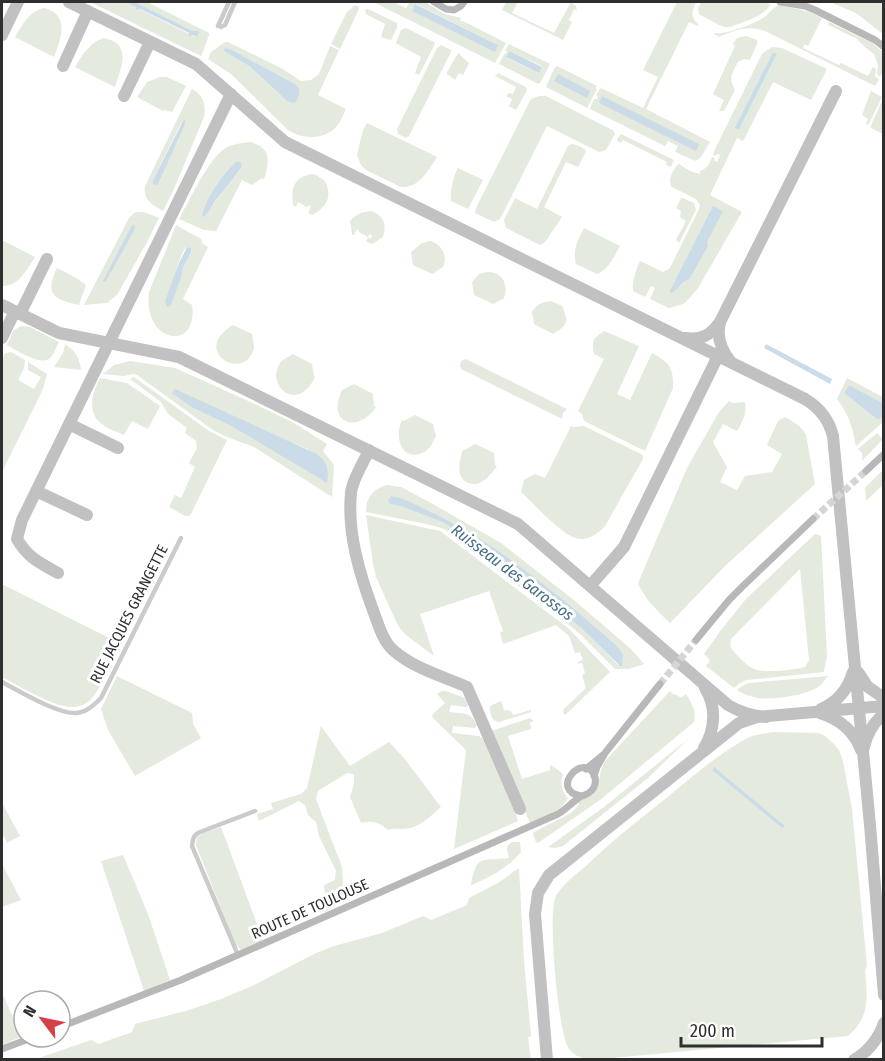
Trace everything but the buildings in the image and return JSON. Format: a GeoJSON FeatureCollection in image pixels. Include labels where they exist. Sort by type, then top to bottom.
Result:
{"type":"FeatureCollection","features":[{"type":"Feature","properties":{"kind":"main road"},"geometry":{"type":"LineString","coordinates":[[434,2],[453,10],[464,2]]}},
{"type":"Feature","properties":{"kind":"main road"},"geometry":{"type":"LineString","coordinates":[[780,2],[805,6],[868,36],[884,47]]}},
{"type":"Feature","properties":{"kind":"main road"},"geometry":{"type":"LineString","coordinates":[[866,471],[884,454]]}},
{"type":"Feature","properties":{"kind":"main road"},"geometry":{"type":"LineString","coordinates":[[696,640],[729,600],[813,519]]}},
{"type":"Feature","properties":{"kind":"main road"},"geometry":{"type":"LineString","coordinates":[[594,776],[605,753],[660,684]]}},
{"type":"Feature","properties":{"kind":"main road"},"geometry":{"type":"LineString","coordinates":[[586,769],[605,753]]}},
{"type":"Feature","properties":{"kind":"main road"},"geometry":{"type":"LineString","coordinates":[[568,808],[572,798],[568,783],[570,775],[575,769],[590,770],[596,783],[592,790],[582,795],[571,790]]}},
{"type":"Feature","properties":{"kind":"main road","name":"ROUTE DE TOULOUSE"},"geometry":{"type":"LineString","coordinates":[[72,1022],[181,980],[514,834],[558,814],[582,795]]}},
{"type":"Feature","properties":{"kind":"street"},"geometry":{"type":"LineString","coordinates":[[219,27],[229,2]]}},
{"type":"Feature","properties":{"kind":"street"},"geometry":{"type":"LineString","coordinates":[[227,11],[235,2]]}},
{"type":"Feature","properties":{"kind":"street","name":"RUE JACQUES GRANGETTE"},"geometry":{"type":"LineString","coordinates":[[2,682],[62,711],[78,713],[92,708],[101,698],[181,538]]}},
{"type":"Feature","properties":{"kind":"street"},"geometry":{"type":"LineString","coordinates":[[238,955],[192,846],[196,834],[255,811]]}},
{"type":"Feature","properties":{"kind":"shaded area"},"geometry":{"type":"Polygon","coordinates":[[[90,2],[125,2],[136,7],[137,10],[197,37],[198,31],[193,31],[135,2],[147,2],[209,33],[209,36],[201,56],[90,2]]]}},
{"type":"Feature","properties":{"kind":"shaded area"},"geometry":{"type":"Polygon","coordinates":[[[373,2],[393,2],[406,8],[410,2],[425,2],[445,14],[461,18],[460,21],[506,43],[495,63],[373,2]],[[416,4],[412,10],[498,45],[416,4]]]}},
{"type":"Feature","properties":{"kind":"shaded area"},"geometry":{"type":"Polygon","coordinates":[[[506,2],[518,2],[512,13],[554,33],[571,2],[576,6],[577,11],[574,9],[569,20],[572,22],[563,40],[502,10],[506,2]]]}},
{"type":"Feature","properties":{"kind":"shaded area"},"geometry":{"type":"Polygon","coordinates":[[[677,2],[696,2],[692,14],[698,26],[689,22],[646,109],[710,142],[696,161],[675,152],[678,146],[668,141],[665,146],[590,109],[601,88],[643,108],[658,77],[643,70],[677,2]]]}},
{"type":"Feature","properties":{"kind":"shaded area"},"geometry":{"type":"Polygon","coordinates":[[[701,2],[771,4],[763,13],[753,18],[725,27],[699,14],[698,8],[701,2]]]}},
{"type":"Feature","properties":{"kind":"shaded area"},"geometry":{"type":"Polygon","coordinates":[[[830,2],[883,2],[883,34],[856,13],[830,2]]]}},
{"type":"Feature","properties":{"kind":"shaded area"},"geometry":{"type":"Polygon","coordinates":[[[355,5],[359,9],[340,49],[331,44],[347,12],[355,5]]]}},
{"type":"Feature","properties":{"kind":"shaded area"},"geometry":{"type":"Polygon","coordinates":[[[779,5],[810,12],[822,18],[808,46],[805,44],[803,48],[868,76],[873,67],[876,69],[875,76],[879,79],[875,86],[765,31],[747,28],[719,37],[714,34],[732,31],[753,23],[779,5]]]}},
{"type":"Feature","properties":{"kind":"shaded area"},"geometry":{"type":"Polygon","coordinates":[[[45,8],[58,16],[61,22],[61,35],[54,57],[15,37],[31,15],[45,8]]]}},
{"type":"Feature","properties":{"kind":"shaded area"},"geometry":{"type":"Polygon","coordinates":[[[368,9],[397,23],[391,40],[381,37],[385,24],[366,14],[365,10],[368,9]]]}},
{"type":"Feature","properties":{"kind":"shaded area"},"geometry":{"type":"Polygon","coordinates":[[[829,22],[872,43],[883,52],[883,71],[880,77],[877,74],[878,65],[874,54],[857,39],[828,25],[829,22]]]}},
{"type":"Feature","properties":{"kind":"shaded area"},"geometry":{"type":"Polygon","coordinates":[[[406,28],[435,44],[419,75],[415,73],[421,57],[396,43],[401,30],[406,28]]]}},
{"type":"Feature","properties":{"kind":"shaded area"},"geometry":{"type":"Polygon","coordinates":[[[746,36],[757,40],[757,44],[750,60],[744,59],[738,62],[731,79],[735,90],[724,111],[719,111],[724,100],[713,94],[735,46],[733,44],[737,38],[746,36]]]}},
{"type":"Feature","properties":{"kind":"shaded area"},"geometry":{"type":"Polygon","coordinates":[[[103,38],[112,41],[122,50],[122,64],[115,87],[75,67],[90,46],[103,38]]]}},
{"type":"Feature","properties":{"kind":"shaded area"},"geometry":{"type":"Polygon","coordinates":[[[228,42],[281,68],[301,81],[311,80],[319,74],[330,46],[339,50],[318,95],[346,109],[342,118],[332,131],[320,136],[300,136],[288,130],[231,74],[208,59],[211,52],[228,42]],[[225,51],[249,66],[287,101],[295,84],[234,51],[225,51]]]}},
{"type":"Feature","properties":{"kind":"shaded area"},"geometry":{"type":"Polygon","coordinates":[[[509,44],[550,64],[540,83],[499,64],[506,54],[505,50],[509,44]],[[510,51],[507,58],[539,73],[542,66],[510,51]]]}},
{"type":"Feature","properties":{"kind":"shaded area"},"geometry":{"type":"Polygon","coordinates":[[[441,45],[451,52],[406,138],[398,134],[397,129],[437,48],[441,45]]]}},
{"type":"Feature","properties":{"kind":"shaded area"},"geometry":{"type":"Polygon","coordinates":[[[772,47],[782,48],[827,69],[811,100],[773,82],[743,141],[737,138],[710,195],[742,212],[698,288],[683,304],[669,308],[650,299],[655,288],[651,286],[645,297],[633,291],[637,268],[640,261],[663,272],[670,268],[700,205],[696,199],[672,187],[671,176],[679,164],[700,174],[700,171],[708,166],[712,157],[717,162],[720,155],[713,154],[762,54],[772,47]],[[773,52],[736,128],[739,130],[777,54],[773,52]]]}},
{"type":"Feature","properties":{"kind":"shaded area"},"geometry":{"type":"Polygon","coordinates":[[[458,53],[469,63],[463,75],[459,73],[455,80],[447,72],[458,53]]]}},
{"type":"Feature","properties":{"kind":"shaded area"},"geometry":{"type":"Polygon","coordinates":[[[557,66],[597,86],[587,108],[546,87],[557,66]]]}},
{"type":"Feature","properties":{"kind":"shaded area"},"geometry":{"type":"Polygon","coordinates":[[[498,73],[526,87],[527,90],[516,110],[509,106],[512,99],[506,96],[509,93],[513,94],[516,87],[495,76],[498,73]]]}},
{"type":"Feature","properties":{"kind":"shaded area"},"geometry":{"type":"Polygon","coordinates":[[[167,77],[186,86],[172,112],[163,111],[137,97],[147,82],[167,77]]]}},
{"type":"Feature","properties":{"kind":"shaded area"},"geometry":{"type":"Polygon","coordinates":[[[192,89],[203,101],[204,117],[163,211],[147,199],[145,186],[192,89]],[[184,119],[152,182],[158,184],[184,119]]]}},
{"type":"Feature","properties":{"kind":"shaded area"},"geometry":{"type":"Polygon","coordinates":[[[871,91],[882,97],[869,124],[866,125],[868,119],[862,115],[871,91]]]}},
{"type":"Feature","properties":{"kind":"shaded area"},"geometry":{"type":"Polygon","coordinates":[[[546,96],[614,131],[615,134],[606,150],[599,152],[547,126],[500,219],[494,222],[475,213],[476,208],[531,99],[546,96]]]}},
{"type":"Feature","properties":{"kind":"shaded area"},"geometry":{"type":"Polygon","coordinates":[[[883,99],[883,134],[871,128],[871,125],[883,99]]]}},
{"type":"Feature","properties":{"kind":"shaded area"},"geometry":{"type":"Polygon","coordinates":[[[367,123],[437,157],[427,173],[413,185],[401,187],[366,170],[357,155],[367,123]]]}},
{"type":"Feature","properties":{"kind":"shaded area"},"geometry":{"type":"Polygon","coordinates":[[[621,134],[674,160],[671,167],[666,165],[667,162],[623,140],[621,143],[617,141],[621,134]]]}},
{"type":"Feature","properties":{"kind":"shaded area"},"geometry":{"type":"Polygon","coordinates":[[[250,142],[262,147],[267,156],[264,179],[252,185],[242,180],[216,231],[204,230],[179,219],[200,180],[220,152],[235,144],[250,142]],[[236,162],[220,179],[202,215],[206,215],[242,166],[236,162]]]}},
{"type":"Feature","properties":{"kind":"shaded area"},"geometry":{"type":"Polygon","coordinates":[[[571,144],[586,151],[578,167],[566,162],[544,207],[562,217],[545,242],[540,245],[506,228],[504,220],[515,198],[537,209],[571,144]]]}},
{"type":"Feature","properties":{"kind":"shaded area"},"geometry":{"type":"Polygon","coordinates":[[[458,168],[483,180],[468,209],[451,201],[452,184],[458,168]]]}},
{"type":"Feature","properties":{"kind":"shaded area"},"geometry":{"type":"Polygon","coordinates":[[[312,174],[325,181],[328,197],[321,209],[312,215],[308,213],[311,206],[307,207],[298,202],[296,207],[293,205],[292,194],[297,181],[312,174]]]}},
{"type":"Feature","properties":{"kind":"shaded area"},"geometry":{"type":"Polygon","coordinates":[[[681,198],[694,203],[696,210],[679,243],[676,240],[686,221],[680,217],[681,211],[676,208],[681,198]]]}},
{"type":"Feature","properties":{"kind":"shaded area"},"geometry":{"type":"Polygon","coordinates":[[[371,211],[382,218],[384,233],[383,237],[372,244],[366,241],[368,237],[357,229],[352,235],[350,221],[359,214],[371,211]]]}},
{"type":"Feature","properties":{"kind":"shaded area"},"geometry":{"type":"Polygon","coordinates":[[[138,212],[159,218],[117,295],[107,303],[84,305],[129,218],[138,212]]]}},
{"type":"Feature","properties":{"kind":"shaded area"},"geometry":{"type":"Polygon","coordinates":[[[176,225],[201,239],[208,247],[183,299],[192,305],[192,320],[187,330],[180,335],[170,336],[161,331],[154,322],[149,309],[149,292],[176,225]],[[186,247],[179,260],[171,305],[183,268],[191,252],[190,248],[186,247]]]}},
{"type":"Feature","properties":{"kind":"shaded area"},"geometry":{"type":"Polygon","coordinates":[[[584,228],[620,246],[608,266],[597,274],[576,264],[575,249],[584,228]]]}},
{"type":"Feature","properties":{"kind":"shaded area"},"geometry":{"type":"Polygon","coordinates":[[[2,240],[35,257],[17,281],[8,286],[2,286],[2,240]]]}},
{"type":"Feature","properties":{"kind":"shaded area"},"geometry":{"type":"Polygon","coordinates":[[[430,241],[441,248],[445,259],[443,267],[432,274],[413,265],[411,252],[422,243],[430,241]]]}},
{"type":"Feature","properties":{"kind":"shaded area"},"geometry":{"type":"Polygon","coordinates":[[[57,268],[86,285],[79,305],[58,298],[54,294],[51,284],[57,268]]]}},
{"type":"Feature","properties":{"kind":"shaded area"},"geometry":{"type":"Polygon","coordinates":[[[487,272],[500,276],[506,288],[504,298],[493,304],[474,295],[472,282],[479,274],[487,272]]]}},
{"type":"Feature","properties":{"kind":"shaded area"},"geometry":{"type":"Polygon","coordinates":[[[551,301],[562,306],[566,316],[566,323],[553,334],[534,324],[532,312],[540,304],[551,301]]]}},
{"type":"Feature","properties":{"kind":"shaded area"},"geometry":{"type":"Polygon","coordinates":[[[233,325],[252,334],[254,348],[249,358],[241,363],[224,360],[218,353],[216,345],[221,335],[233,325]]]}},
{"type":"Feature","properties":{"kind":"shaded area"},"geometry":{"type":"Polygon","coordinates":[[[21,326],[30,327],[59,342],[49,359],[34,359],[7,345],[13,331],[21,326]]]}},
{"type":"Feature","properties":{"kind":"shaded area"},"geometry":{"type":"Polygon","coordinates":[[[604,331],[639,346],[617,394],[630,400],[652,353],[663,359],[673,375],[673,388],[645,451],[586,422],[578,411],[604,359],[594,354],[593,346],[595,339],[604,331]]]}},
{"type":"Feature","properties":{"kind":"shaded area"},"geometry":{"type":"Polygon","coordinates":[[[65,344],[76,355],[81,370],[54,367],[63,353],[65,344]]]}},
{"type":"Feature","properties":{"kind":"shaded area"},"geometry":{"type":"Polygon","coordinates":[[[11,352],[25,360],[18,380],[34,389],[41,377],[28,370],[28,362],[47,374],[43,389],[2,472],[2,360],[5,353],[11,352]]]}},
{"type":"Feature","properties":{"kind":"shaded area"},"geometry":{"type":"Polygon","coordinates":[[[293,354],[312,364],[315,377],[307,389],[300,394],[293,395],[282,389],[276,376],[281,362],[293,354]]]}},
{"type":"Feature","properties":{"kind":"shaded area"},"geometry":{"type":"Polygon","coordinates":[[[466,359],[567,409],[562,419],[461,369],[461,361],[466,359]]]}},
{"type":"Feature","properties":{"kind":"shaded area"},"geometry":{"type":"Polygon","coordinates":[[[130,361],[175,368],[294,423],[327,444],[323,451],[334,465],[332,497],[254,447],[213,430],[137,375],[103,374],[114,365],[130,361]],[[193,408],[231,426],[327,483],[308,449],[193,408]]]}},
{"type":"Feature","properties":{"kind":"shaded area"},"geometry":{"type":"Polygon","coordinates":[[[134,377],[209,431],[227,440],[189,516],[169,507],[175,495],[181,498],[195,467],[189,463],[197,448],[196,441],[185,433],[187,428],[168,414],[161,402],[130,379],[134,377]]]}},
{"type":"Feature","properties":{"kind":"shaded area"},"geometry":{"type":"Polygon","coordinates":[[[100,378],[127,383],[160,406],[148,429],[132,421],[124,435],[108,428],[98,420],[94,415],[92,403],[100,378]]]}},
{"type":"Feature","properties":{"kind":"shaded area"},"geometry":{"type":"Polygon","coordinates":[[[847,378],[883,397],[883,403],[849,385],[844,393],[878,420],[883,416],[883,422],[856,446],[850,422],[837,399],[847,378]]]}},
{"type":"Feature","properties":{"kind":"shaded area"},"geometry":{"type":"Polygon","coordinates":[[[354,384],[373,394],[376,407],[361,421],[353,422],[341,417],[338,402],[342,390],[354,384]]]}},
{"type":"Feature","properties":{"kind":"shaded area"},"geometry":{"type":"Polygon","coordinates":[[[729,401],[745,402],[745,410],[737,431],[723,424],[713,442],[727,467],[720,482],[737,490],[745,476],[772,472],[782,454],[767,445],[778,421],[785,417],[800,427],[806,435],[815,484],[725,566],[670,623],[648,600],[638,583],[687,468],[719,412],[729,401]]]}},
{"type":"Feature","properties":{"kind":"shaded area"},"geometry":{"type":"Polygon","coordinates":[[[415,415],[433,424],[436,436],[428,449],[417,455],[405,451],[399,441],[402,420],[415,415]]]}},
{"type":"Feature","properties":{"kind":"shaded area"},"geometry":{"type":"Polygon","coordinates":[[[571,426],[584,426],[643,455],[643,459],[605,526],[595,534],[583,539],[575,538],[562,530],[521,492],[524,480],[535,474],[545,478],[571,426]]]}},
{"type":"Feature","properties":{"kind":"shaded area"},"geometry":{"type":"Polygon","coordinates":[[[877,433],[883,439],[862,461],[862,453],[858,449],[877,433]]]}},
{"type":"Feature","properties":{"kind":"shaded area"},"geometry":{"type":"Polygon","coordinates":[[[475,444],[494,453],[497,466],[478,484],[464,480],[459,466],[463,450],[475,444]]]}},
{"type":"Feature","properties":{"kind":"shaded area"},"geometry":{"type":"Polygon","coordinates":[[[882,471],[883,485],[866,501],[865,488],[882,471]]]}},
{"type":"Feature","properties":{"kind":"shaded area"},"geometry":{"type":"Polygon","coordinates":[[[387,485],[401,487],[501,543],[575,601],[631,649],[644,664],[629,669],[615,669],[580,634],[444,529],[366,512],[369,498],[374,491],[387,485]],[[394,496],[390,504],[445,523],[580,627],[619,666],[623,654],[616,645],[565,602],[483,541],[425,509],[394,496]]]}},
{"type":"Feature","properties":{"kind":"shaded area"},"geometry":{"type":"Polygon","coordinates":[[[366,515],[440,531],[568,628],[610,672],[565,715],[564,709],[586,688],[582,675],[585,673],[582,663],[578,664],[583,660],[580,652],[575,653],[569,636],[556,625],[503,644],[500,633],[503,631],[489,591],[420,614],[434,656],[406,635],[394,617],[376,577],[366,515]]]}},
{"type":"Feature","properties":{"kind":"shaded area"},"geometry":{"type":"Polygon","coordinates":[[[815,534],[821,536],[827,656],[824,672],[747,680],[734,688],[706,666],[710,660],[704,654],[746,599],[815,534]],[[800,569],[731,639],[730,645],[741,659],[757,670],[778,671],[800,668],[805,667],[809,660],[800,569]]]}},
{"type":"Feature","properties":{"kind":"shaded area"},"geometry":{"type":"Polygon","coordinates":[[[2,584],[121,644],[103,682],[88,702],[78,707],[63,706],[2,677],[2,584]]]}},
{"type":"Feature","properties":{"kind":"shaded area"},"geometry":{"type":"Polygon","coordinates":[[[117,676],[192,713],[193,724],[201,738],[135,776],[108,730],[101,709],[117,676]]]}},
{"type":"Feature","properties":{"kind":"shaded area"},"geometry":{"type":"Polygon","coordinates":[[[828,676],[815,689],[783,697],[757,698],[737,690],[749,683],[828,676]]]}},
{"type":"Feature","properties":{"kind":"shaded area"},"geometry":{"type":"Polygon","coordinates":[[[441,691],[465,698],[468,705],[466,707],[451,705],[449,712],[469,715],[477,725],[475,728],[453,726],[452,733],[479,736],[483,739],[514,807],[518,821],[454,849],[466,750],[432,717],[445,703],[437,694],[441,691]]]}},
{"type":"Feature","properties":{"kind":"shaded area"},"geometry":{"type":"Polygon","coordinates":[[[670,691],[681,698],[686,694],[694,711],[694,722],[600,800],[538,843],[536,842],[534,832],[571,813],[579,805],[578,801],[597,789],[605,761],[670,691]]]}},
{"type":"Feature","properties":{"kind":"shaded area"},"geometry":{"type":"Polygon","coordinates":[[[501,701],[504,710],[511,711],[513,715],[531,710],[531,712],[499,722],[494,720],[490,706],[501,701]]]}},
{"type":"Feature","properties":{"kind":"shaded area"},"geometry":{"type":"Polygon","coordinates":[[[530,718],[534,721],[530,723],[531,729],[508,736],[522,779],[550,770],[551,765],[562,773],[562,788],[568,798],[556,810],[530,823],[491,731],[530,718]]]}},
{"type":"Feature","properties":{"kind":"shaded area"},"geometry":{"type":"Polygon","coordinates":[[[321,726],[350,766],[389,742],[441,807],[414,827],[388,830],[376,823],[361,823],[350,797],[354,774],[347,773],[318,791],[316,799],[342,867],[343,886],[335,907],[324,912],[331,899],[325,895],[324,885],[335,880],[336,871],[319,836],[316,822],[308,815],[305,805],[299,801],[259,821],[257,814],[273,809],[271,803],[301,794],[307,788],[321,726]]]}},
{"type":"Feature","properties":{"kind":"shaded area"},"geometry":{"type":"Polygon","coordinates":[[[773,732],[818,733],[832,742],[839,750],[843,761],[852,809],[867,966],[865,970],[866,1006],[861,1021],[848,1036],[602,1059],[584,1058],[572,1053],[565,1039],[561,1021],[555,972],[553,924],[556,896],[569,880],[615,839],[704,767],[745,739],[773,732]]]}},
{"type":"Feature","properties":{"kind":"shaded area"},"geometry":{"type":"Polygon","coordinates":[[[688,739],[648,778],[563,846],[548,847],[604,807],[688,739]]]}},
{"type":"Feature","properties":{"kind":"shaded area"},"geometry":{"type":"Polygon","coordinates":[[[2,803],[20,836],[7,843],[2,833],[2,803]]]}},
{"type":"Feature","properties":{"kind":"shaded area"},"geometry":{"type":"Polygon","coordinates":[[[221,827],[263,940],[241,950],[235,944],[196,845],[197,837],[221,827]]]}},
{"type":"Feature","properties":{"kind":"shaded area"},"geometry":{"type":"Polygon","coordinates":[[[512,842],[520,842],[521,852],[498,872],[471,885],[478,864],[486,860],[509,858],[507,849],[512,842]]]}},
{"type":"Feature","properties":{"kind":"shaded area"},"geometry":{"type":"Polygon","coordinates":[[[123,855],[148,914],[170,980],[144,991],[101,861],[123,855]]]}},
{"type":"Feature","properties":{"kind":"shaded area"},"geometry":{"type":"Polygon","coordinates":[[[2,864],[21,900],[2,907],[2,864]]]}},
{"type":"Feature","properties":{"kind":"shaded area"},"geometry":{"type":"Polygon","coordinates":[[[519,868],[531,1059],[36,1059],[65,1049],[72,1049],[72,1047],[91,1040],[99,1044],[132,1032],[135,1024],[221,999],[334,946],[382,933],[423,916],[431,920],[467,905],[469,898],[498,883],[519,868]]]}},
{"type":"Feature","properties":{"kind":"shaded area"},"geometry":{"type":"Polygon","coordinates":[[[2,992],[12,1016],[12,1041],[2,1045],[2,992]]]}},
{"type":"Feature","properties":{"kind":"water"},"geometry":{"type":"Polygon","coordinates":[[[125,2],[135,2],[200,33],[197,37],[188,36],[189,33],[140,9],[136,10],[136,7],[125,2]]]}},
{"type":"Feature","properties":{"kind":"water"},"geometry":{"type":"Polygon","coordinates":[[[415,4],[498,45],[495,52],[412,11],[415,4]]]}},
{"type":"Feature","properties":{"kind":"water"},"geometry":{"type":"Polygon","coordinates":[[[225,48],[295,84],[299,88],[296,102],[287,101],[249,66],[224,51],[225,48]]]}},
{"type":"Feature","properties":{"kind":"water"},"geometry":{"type":"Polygon","coordinates":[[[510,51],[542,67],[539,73],[506,57],[510,51]]]}},
{"type":"Feature","properties":{"kind":"water"},"geometry":{"type":"Polygon","coordinates":[[[773,52],[777,54],[739,130],[735,128],[773,52]]]}},
{"type":"Feature","properties":{"kind":"water"},"geometry":{"type":"Polygon","coordinates":[[[558,74],[590,91],[587,98],[554,81],[558,74]]]}},
{"type":"Feature","properties":{"kind":"water"},"geometry":{"type":"Polygon","coordinates":[[[602,96],[699,144],[696,151],[599,103],[602,96]]]}},
{"type":"Feature","properties":{"kind":"water"},"geometry":{"type":"Polygon","coordinates":[[[184,119],[185,124],[158,184],[154,185],[152,182],[184,119]]]}},
{"type":"Feature","properties":{"kind":"water"},"geometry":{"type":"Polygon","coordinates":[[[236,162],[240,162],[242,166],[203,217],[215,187],[236,162]]]}},
{"type":"Feature","properties":{"kind":"water"},"geometry":{"type":"Polygon","coordinates":[[[713,206],[723,211],[707,242],[708,246],[690,278],[671,293],[670,291],[713,206]]]}},
{"type":"Feature","properties":{"kind":"water"},"geometry":{"type":"Polygon","coordinates":[[[132,225],[135,227],[134,231],[104,282],[103,281],[132,225]]]}},
{"type":"Feature","properties":{"kind":"water"},"geometry":{"type":"Polygon","coordinates":[[[187,247],[191,248],[191,252],[183,268],[171,305],[168,307],[165,301],[187,247]]]}},
{"type":"Feature","properties":{"kind":"water"},"geometry":{"type":"Polygon","coordinates":[[[766,344],[832,379],[830,384],[764,348],[766,344]]]}},
{"type":"Feature","properties":{"kind":"water"},"geometry":{"type":"Polygon","coordinates":[[[849,385],[883,403],[883,416],[878,420],[844,393],[849,385]]]}},
{"type":"Feature","properties":{"kind":"water"},"geometry":{"type":"Polygon","coordinates":[[[175,389],[317,454],[327,467],[327,483],[231,426],[193,408],[172,393],[175,389]]]}},
{"type":"Feature","properties":{"kind":"water","name":"Ruisseau des Garossos"},"geometry":{"type":"Polygon","coordinates":[[[391,496],[408,501],[451,522],[525,570],[616,645],[623,654],[622,666],[580,627],[445,523],[390,504],[388,501],[391,496]]]}},
{"type":"Feature","properties":{"kind":"water"},"geometry":{"type":"Polygon","coordinates":[[[714,767],[785,826],[782,828],[712,770],[714,767]]]}},
{"type":"Feature","properties":{"kind":"taxiway"},"geometry":{"type":"LineString","coordinates":[[2,35],[18,2]]}},
{"type":"Feature","properties":{"kind":"taxiway"},"geometry":{"type":"LineString","coordinates":[[69,2],[196,64],[285,142],[805,399],[823,415],[833,436],[884,995]]}},
{"type":"Feature","properties":{"kind":"taxiway"},"geometry":{"type":"LineString","coordinates":[[63,66],[88,11]]}},
{"type":"Feature","properties":{"kind":"taxiway"},"geometry":{"type":"LineString","coordinates":[[124,96],[150,42]]}},
{"type":"Feature","properties":{"kind":"taxiway"},"geometry":{"type":"LineString","coordinates":[[685,338],[705,336],[713,331],[720,322],[836,91]]}},
{"type":"Feature","properties":{"kind":"taxiway"},"geometry":{"type":"LineString","coordinates":[[58,573],[35,559],[21,546],[17,539],[22,520],[231,94]]}},
{"type":"Feature","properties":{"kind":"taxiway"},"geometry":{"type":"LineString","coordinates":[[20,314],[47,259]]}},
{"type":"Feature","properties":{"kind":"taxiway"},"geometry":{"type":"LineString","coordinates":[[2,305],[59,333],[179,357],[518,524],[728,705],[746,713],[766,717]]}},
{"type":"Feature","properties":{"kind":"taxiway"},"geometry":{"type":"LineString","coordinates":[[2,338],[15,311]]}},
{"type":"Feature","properties":{"kind":"taxiway"},"geometry":{"type":"LineString","coordinates":[[720,323],[721,344],[731,362]]}},
{"type":"Feature","properties":{"kind":"taxiway"},"geometry":{"type":"LineString","coordinates":[[590,586],[624,547],[718,356]]}},
{"type":"Feature","properties":{"kind":"taxiway"},"geometry":{"type":"LineString","coordinates":[[69,424],[118,448]]}},
{"type":"Feature","properties":{"kind":"taxiway"},"geometry":{"type":"LineString","coordinates":[[369,450],[352,488],[351,524],[360,569],[382,633],[393,650],[409,662],[467,687],[520,809]]}},
{"type":"Feature","properties":{"kind":"taxiway"},"geometry":{"type":"LineString","coordinates":[[36,491],[87,515]]}},
{"type":"Feature","properties":{"kind":"taxiway"},"geometry":{"type":"LineString","coordinates":[[821,709],[842,694],[853,672]]}},
{"type":"Feature","properties":{"kind":"taxiway"},"geometry":{"type":"LineString","coordinates":[[858,672],[868,687],[884,698]]}},
{"type":"Feature","properties":{"kind":"taxiway"},"geometry":{"type":"LineString","coordinates":[[704,748],[708,741],[713,718],[709,695],[705,688]]}},
{"type":"Feature","properties":{"kind":"taxiway"},"geometry":{"type":"LineString","coordinates":[[547,1060],[535,914],[538,893],[549,875],[739,723],[757,717],[884,706]]}},
{"type":"Feature","properties":{"kind":"taxiway"},"geometry":{"type":"LineString","coordinates":[[820,713],[845,727],[861,750]]}},
{"type":"Feature","properties":{"kind":"taxiway"},"geometry":{"type":"LineString","coordinates":[[864,747],[871,729],[884,714]]}},
{"type":"Feature","properties":{"kind":"taxiway"},"geometry":{"type":"LineString","coordinates":[[854,1060],[872,1044],[884,1023]]}},
{"type":"Feature","properties":{"kind":"tunnel"},"geometry":{"type":"LineString","coordinates":[[813,519],[866,471]]}},
{"type":"Feature","properties":{"kind":"tunnel"},"geometry":{"type":"LineString","coordinates":[[660,684],[696,640]]}}]}
